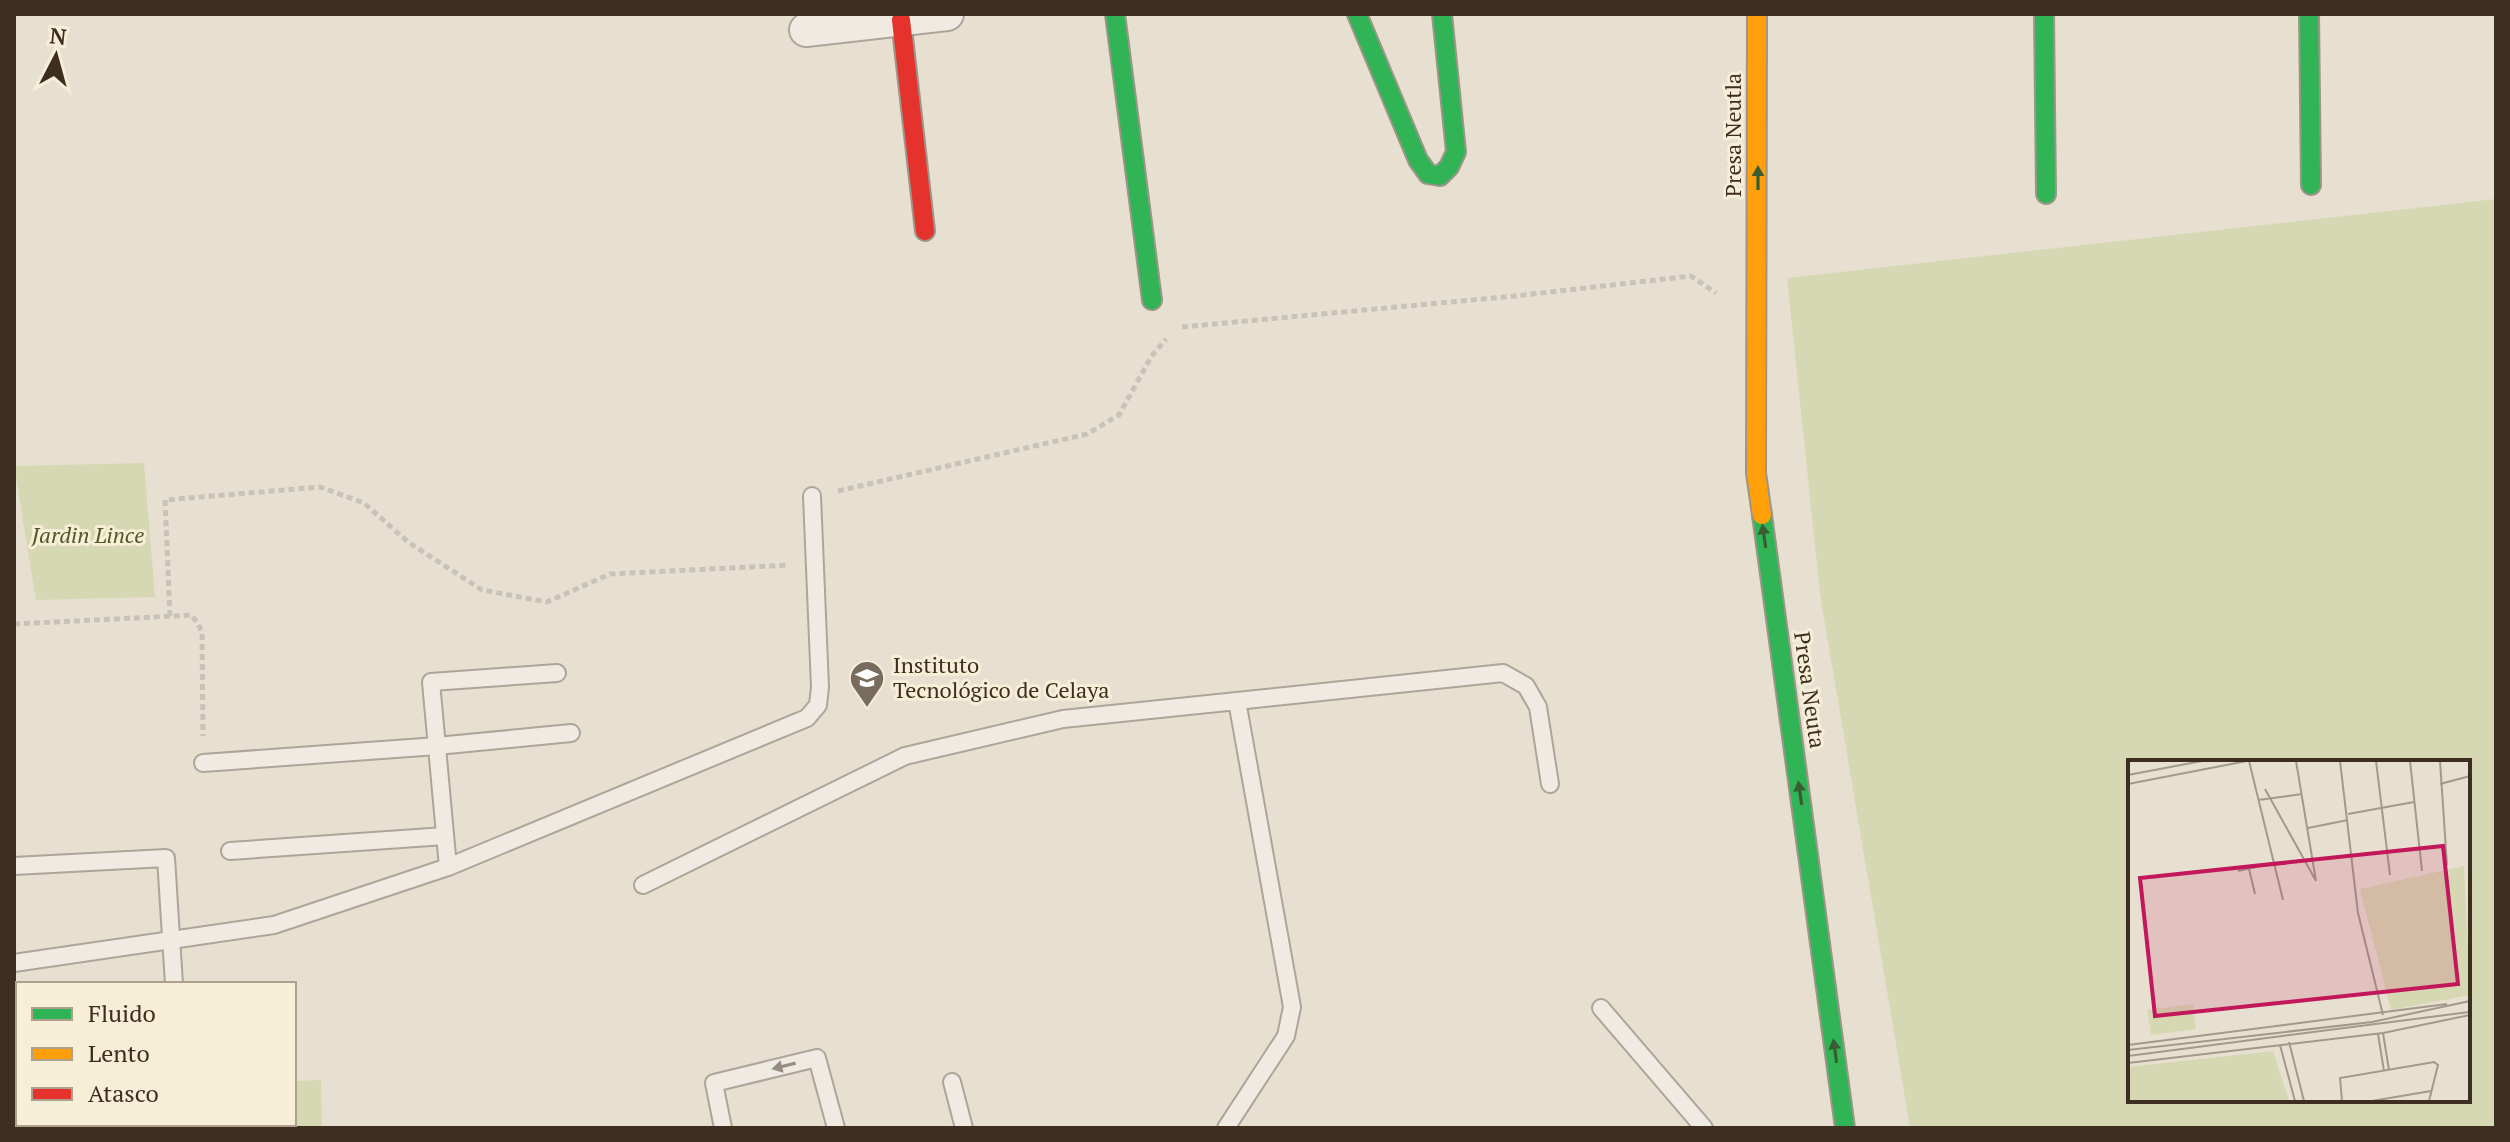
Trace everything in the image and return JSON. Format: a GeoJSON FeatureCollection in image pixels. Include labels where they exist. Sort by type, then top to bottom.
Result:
{"type":"FeatureCollection","features":[{"type":"Feature","properties":{"kind":"street"},"geometry":{"type":"LineString","coordinates":[[806,30],[947,14]]}},
{"type":"Feature","properties":{"kind":"street"},"geometry":{"type":"LineString","coordinates":[[1115,14],[1152,300]]}},
{"type":"Feature","properties":{"kind":"street"},"geometry":{"type":"LineString","coordinates":[[1357,14],[1418,160],[1428,174],[1440,176],[1449,167],[1456,152],[1442,14]]}},
{"type":"Feature","properties":{"kind":"street","name":"Presa Neutla"},"geometry":{"type":"LineString","coordinates":[[1757,14],[1758,256]]}},
{"type":"Feature","properties":{"kind":"street"},"geometry":{"type":"LineString","coordinates":[[2044,14],[2046,194]]}},
{"type":"Feature","properties":{"kind":"street"},"geometry":{"type":"LineString","coordinates":[[2309,14],[2311,185]]}},
{"type":"Feature","properties":{"kind":"street"},"geometry":{"type":"LineString","coordinates":[[901,20],[925,231]]}},
{"type":"Feature","properties":{"kind":"street","name":"Presa Neuta"},"geometry":{"type":"LineString","coordinates":[[1758,256],[1756,473],[1845,1128]]}},
{"type":"Feature","properties":{"kind":"lane"},"geometry":{"type":"LineString","coordinates":[[14,963],[274,925],[448,867],[807,718],[818,705],[820,687],[812,496]]}},
{"type":"Feature","properties":{"kind":"lane"},"geometry":{"type":"LineString","coordinates":[[448,867],[431,682],[557,673]]}},
{"type":"Feature","properties":{"kind":"lane"},"geometry":{"type":"LineString","coordinates":[[643,885],[905,756],[1063,719],[1503,673],[1526,686],[1538,707],[1550,784]]}},
{"type":"Feature","properties":{"kind":"lane"},"geometry":{"type":"LineString","coordinates":[[1226,1128],[1286,1036],[1292,1007],[1237,701]]}},
{"type":"Feature","properties":{"kind":"lane"},"geometry":{"type":"LineString","coordinates":[[203,763],[571,733]]}},
{"type":"Feature","properties":{"kind":"lane"},"geometry":{"type":"LineString","coordinates":[[230,851],[445,836]]}},
{"type":"Feature","properties":{"kind":"lane"},"geometry":{"type":"LineString","coordinates":[[14,866],[166,858],[174,982]]}},
{"type":"Feature","properties":{"kind":"lane"},"geometry":{"type":"LineString","coordinates":[[1601,1008],[1704,1128]]}},
{"type":"Feature","properties":{"kind":"lane"},"geometry":{"type":"LineString","coordinates":[[723,1128],[714,1083],[817,1058],[836,1128]]}},
{"type":"Feature","properties":{"kind":"lane"},"geometry":{"type":"LineString","coordinates":[[952,1082],[964,1128]]}},
{"type":"Feature","properties":{"kind":"path"},"geometry":{"type":"LineString","coordinates":[[1176,328],[1691,276],[1717,294]]}},
{"type":"Feature","properties":{"kind":"path"},"geometry":{"type":"LineString","coordinates":[[812,496],[1087,434],[1119,415],[1151,357],[1167,338]]}},
{"type":"Feature","properties":{"kind":"path"},"geometry":{"type":"LineString","coordinates":[[170,616],[165,500],[320,487],[364,503],[408,542],[482,590],[547,602],[610,574],[815,564]]}},
{"type":"Feature","properties":{"kind":"path"},"geometry":{"type":"LineString","coordinates":[[14,624],[192,615],[202,631],[203,763]]}},
{"type":"Feature","properties":{"kind":"green space"},"geometry":{"type":"Polygon","coordinates":[[[2496,199],[2496,1128],[1910,1128],[1820,594],[1787,278],[2496,199]]]}},
{"type":"Feature","properties":{"kind":"green space","name":"Jardin Lince"},"geometry":{"type":"Polygon","coordinates":[[[144,463],[155,597],[36,600],[14,466],[144,463]]]}},
{"type":"Feature","properties":{"kind":"green space"},"geometry":{"type":"Polygon","coordinates":[[[321,1080],[322,1128],[14,1128],[14,1086],[16,1126],[296,1126],[296,1081],[321,1080]]]}},
{"type":"Feature","properties":{"kind":"traffic: fast"},"geometry":{"type":"LineString","coordinates":[[1115,14],[1152,300]]}},
{"type":"Feature","properties":{"kind":"traffic: fast"},"geometry":{"type":"LineString","coordinates":[[1357,14],[1418,160],[1428,174],[1440,176],[1449,167],[1456,152],[1442,14]]}},
{"type":"Feature","properties":{"kind":"traffic: fast"},"geometry":{"type":"LineString","coordinates":[[2044,14],[2046,194]]}},
{"type":"Feature","properties":{"kind":"traffic: fast"},"geometry":{"type":"LineString","coordinates":[[2309,14],[2311,185]]}},
{"type":"Feature","properties":{"kind":"traffic: fast"},"geometry":{"type":"LineString","coordinates":[[1762,515],[1845,1128]]}},
{"type":"Feature","properties":{"kind":"traffic: slow"},"geometry":{"type":"LineString","coordinates":[[1757,14],[1756,473],[1762,515]]}},
{"type":"Feature","properties":{"kind":"traffic: jam"},"geometry":{"type":"LineString","coordinates":[[901,20],[925,231]]}},
{"type":"Feature","properties":{"kind":"place","name":"Instituto Tecnológico de Celaya"},"geometry":{"type":"Point","coordinates":[867,709]}}]}
